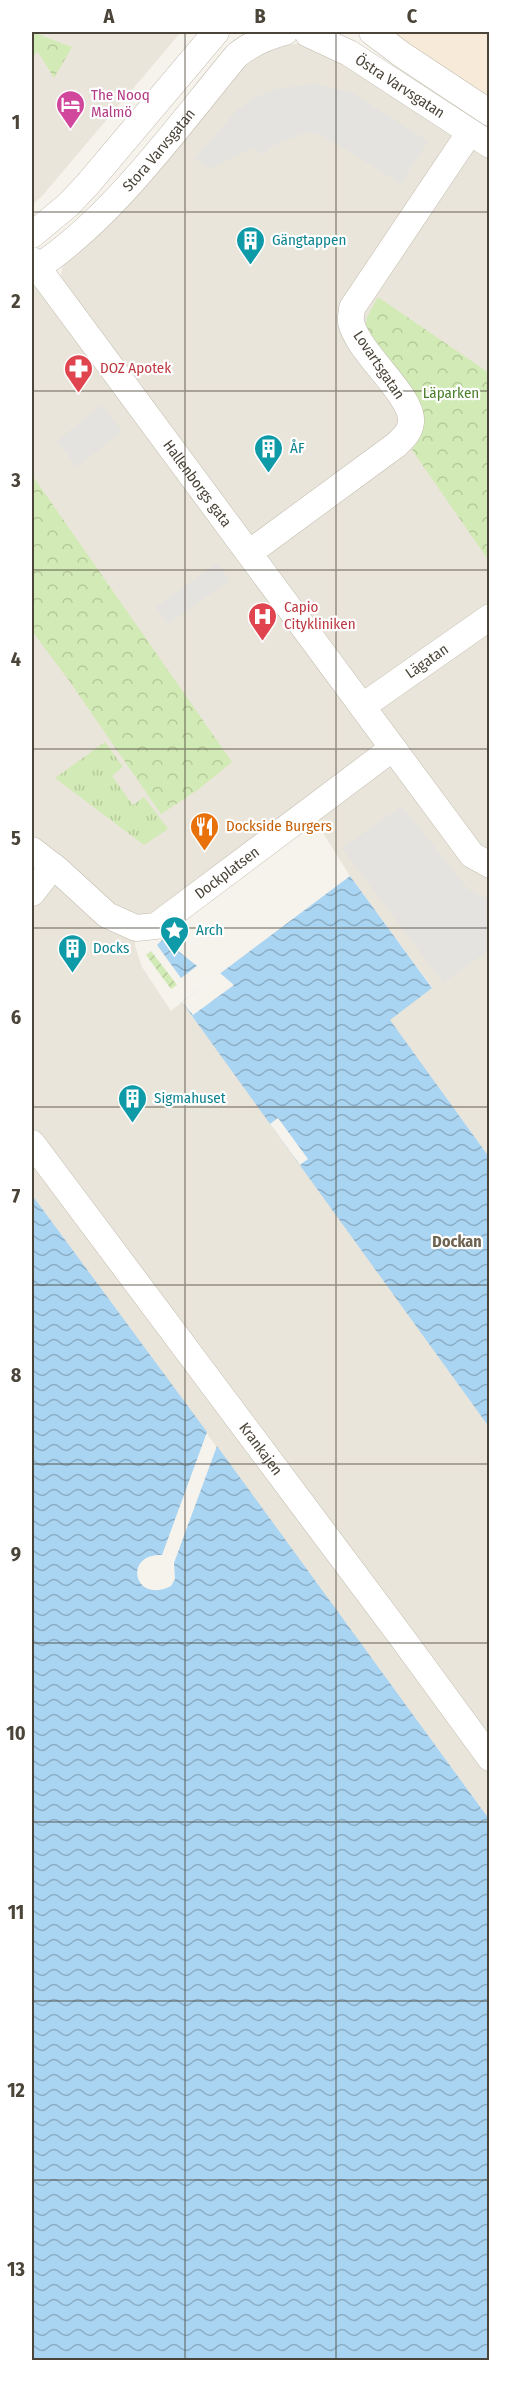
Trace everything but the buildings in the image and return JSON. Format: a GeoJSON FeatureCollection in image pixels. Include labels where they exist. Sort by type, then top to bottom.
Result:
{"type":"FeatureCollection","features":[{"type":"Feature","properties":{"kind":"street","name":"Stora Varvsgatan"},"geometry":{"type":"LineString","coordinates":[[32,235],[68,205],[102,168],[216,32]]}},
{"type":"Feature","properties":{"kind":"street","name":"Stora Varvsgatan"},"geometry":{"type":"LineString","coordinates":[[33,266],[64,247],[108,206],[142,169],[237,55],[249,45],[263,38],[298,32]]}},
{"type":"Feature","properties":{"kind":"street","name":"Östra Varvsgatan"},"geometry":{"type":"LineString","coordinates":[[298,32],[349,53],[480,138]]}},
{"type":"Feature","properties":{"kind":"street","name":"Östra Varvsgatan"},"geometry":{"type":"LineString","coordinates":[[372,32],[489,113]]}},
{"type":"Feature","properties":{"kind":"street","name":"Lovartsgatan"},"geometry":{"type":"LineString","coordinates":[[249,553],[408,434],[411,420],[408,407],[360,342],[351,322],[352,308],[480,138]]}},
{"type":"Feature","properties":{"kind":"street","name":"Hallenborgs gata"},"geometry":{"type":"LineString","coordinates":[[33,266],[363,706]]}},
{"type":"Feature","properties":{"kind":"street","name":"Lägatan"},"geometry":{"type":"LineString","coordinates":[[363,706],[489,617]]}},
{"type":"Feature","properties":{"kind":"street"},"geometry":{"type":"LineString","coordinates":[[363,706],[472,855],[489,865]]}},
{"type":"Feature","properties":{"kind":"street","name":"Dockplatsen"},"geometry":{"type":"LineString","coordinates":[[32,850],[56,868],[107,915],[136,928],[156,926],[393,748]]}},
{"type":"Feature","properties":{"kind":"street"},"geometry":{"type":"LineString","coordinates":[[32,893],[56,868]]}},
{"type":"Feature","properties":{"kind":"street","name":"Krankajen"},"geometry":{"type":"LineString","coordinates":[[32,1143],[403,1639],[489,1758]]}},
{"type":"Feature","properties":{"kind":"shaded area"},"geometry":{"type":"Polygon","coordinates":[[[32,32],[181,32],[32,205],[32,32]]]}},
{"type":"Feature","properties":{"kind":"shaded area"},"geometry":{"type":"Polygon","coordinates":[[[390,32],[489,32],[489,99],[390,32]]]}},
{"type":"Feature","properties":{"kind":"shaded area","name":"Gängtappen"},"geometry":{"type":"Polygon","coordinates":[[[305,42],[331,52],[489,156],[489,849],[475,843],[60,279],[64,260],[251,58],[270,48],[305,42]]]}},
{"type":"Feature","properties":{"kind":"shaded area"},"geometry":{"type":"Polygon","coordinates":[[[314,84],[351,92],[428,141],[401,184],[332,141],[314,133],[305,133],[284,141],[273,146],[264,155],[253,148],[209,169],[195,158],[237,110],[254,98],[275,89],[314,84]]]}},
{"type":"Feature","properties":{"kind":"shaded area"},"geometry":{"type":"Polygon","coordinates":[[[32,271],[489,865],[489,1157],[389,1020],[432,987],[350,876],[315,820],[136,928],[135,946],[142,967],[171,1011],[182,1002],[193,1015],[489,1427],[489,1819],[32,1195],[32,271]]]}},
{"type":"Feature","properties":{"kind":"shaded area"},"geometry":{"type":"Polygon","coordinates":[[[102,405],[122,431],[77,467],[57,441],[102,405]]]}},
{"type":"Feature","properties":{"kind":"shaded area"},"geometry":{"type":"Polygon","coordinates":[[[217,563],[230,580],[168,624],[156,607],[217,563]]]}},
{"type":"Feature","properties":{"kind":"shaded area"},"geometry":{"type":"Polygon","coordinates":[[[402,806],[468,889],[482,897],[489,897],[489,950],[443,983],[342,848],[402,806]]]}},
{"type":"Feature","properties":{"kind":"green space"},"geometry":{"type":"Polygon","coordinates":[[[32,32],[72,47],[54,78],[38,52],[32,56],[32,32]]]}},
{"type":"Feature","properties":{"kind":"green space","name":"Läparken"},"geometry":{"type":"Polygon","coordinates":[[[378,297],[489,373],[489,561],[412,450],[420,437],[421,423],[365,328],[367,317],[378,297]]]}},
{"type":"Feature","properties":{"kind":"green space"},"geometry":{"type":"Polygon","coordinates":[[[32,475],[232,762],[199,789],[161,814],[32,631],[32,475]]]}},
{"type":"Feature","properties":{"kind":"green space"},"geometry":{"type":"Polygon","coordinates":[[[105,742],[123,767],[112,776],[133,805],[144,797],[168,829],[144,845],[55,778],[105,742]]]}},
{"type":"Feature","properties":{"kind":"green space"},"geometry":{"type":"Polygon","coordinates":[[[151,951],[177,985],[171,989],[146,955],[151,951]]]}},
{"type":"Feature","properties":{"kind":"water"},"geometry":{"type":"Polygon","coordinates":[[[350,876],[432,988],[390,1020],[489,1157],[489,1427],[182,1002],[350,876]]]}},
{"type":"Feature","properties":{"kind":"water"},"geometry":{"type":"Polygon","coordinates":[[[163,939],[197,966],[181,978],[157,945],[163,939]]]}},
{"type":"Feature","properties":{"kind":"water"},"geometry":{"type":"Polygon","coordinates":[[[32,1195],[207,1432],[162,1555],[150,1557],[142,1562],[138,1569],[141,1584],[148,1589],[158,1590],[171,1586],[175,1579],[174,1563],[217,1446],[489,1819],[489,2360],[32,2360],[32,1195]]]}},
{"type":"Feature","properties":{"kind":"pier"},"geometry":{"type":"Polygon","coordinates":[[[220,973],[234,985],[193,1015],[182,1002],[220,973]]]}},
{"type":"Feature","properties":{"kind":"pier"},"geometry":{"type":"Polygon","coordinates":[[[278,1118],[308,1159],[300,1165],[270,1124],[278,1118]]]}},
{"type":"Feature","properties":{"kind":"place","name":"The Nooq Malmö"},"geometry":{"type":"Point","coordinates":[70,130]}},
{"type":"Feature","properties":{"kind":"place","name":"Gängtappen"},"geometry":{"type":"Point","coordinates":[251,266]}},
{"type":"Feature","properties":{"kind":"place","name":"DOZ Apotek"},"geometry":{"type":"Point","coordinates":[79,394]}},
{"type":"Feature","properties":{"kind":"place","name":"ÅF"},"geometry":{"type":"Point","coordinates":[269,474]}},
{"type":"Feature","properties":{"kind":"place","name":"Capio Citykliniken"},"geometry":{"type":"Point","coordinates":[263,642]}},
{"type":"Feature","properties":{"kind":"place","name":"Dockside Burgers"},"geometry":{"type":"Point","coordinates":[205,852]}},
{"type":"Feature","properties":{"kind":"place","name":"Arch"},"geometry":{"type":"Point","coordinates":[175,956]}},
{"type":"Feature","properties":{"kind":"place","name":"Docks"},"geometry":{"type":"Point","coordinates":[72,974]}},
{"type":"Feature","properties":{"kind":"place","name":"Sigmahuset"},"geometry":{"type":"Point","coordinates":[133,1124]}},
{"type":"Feature","properties":{"kind":"district","name":"Dockan"},"geometry":{"type":"Point","coordinates":[457,1241]}}]}
